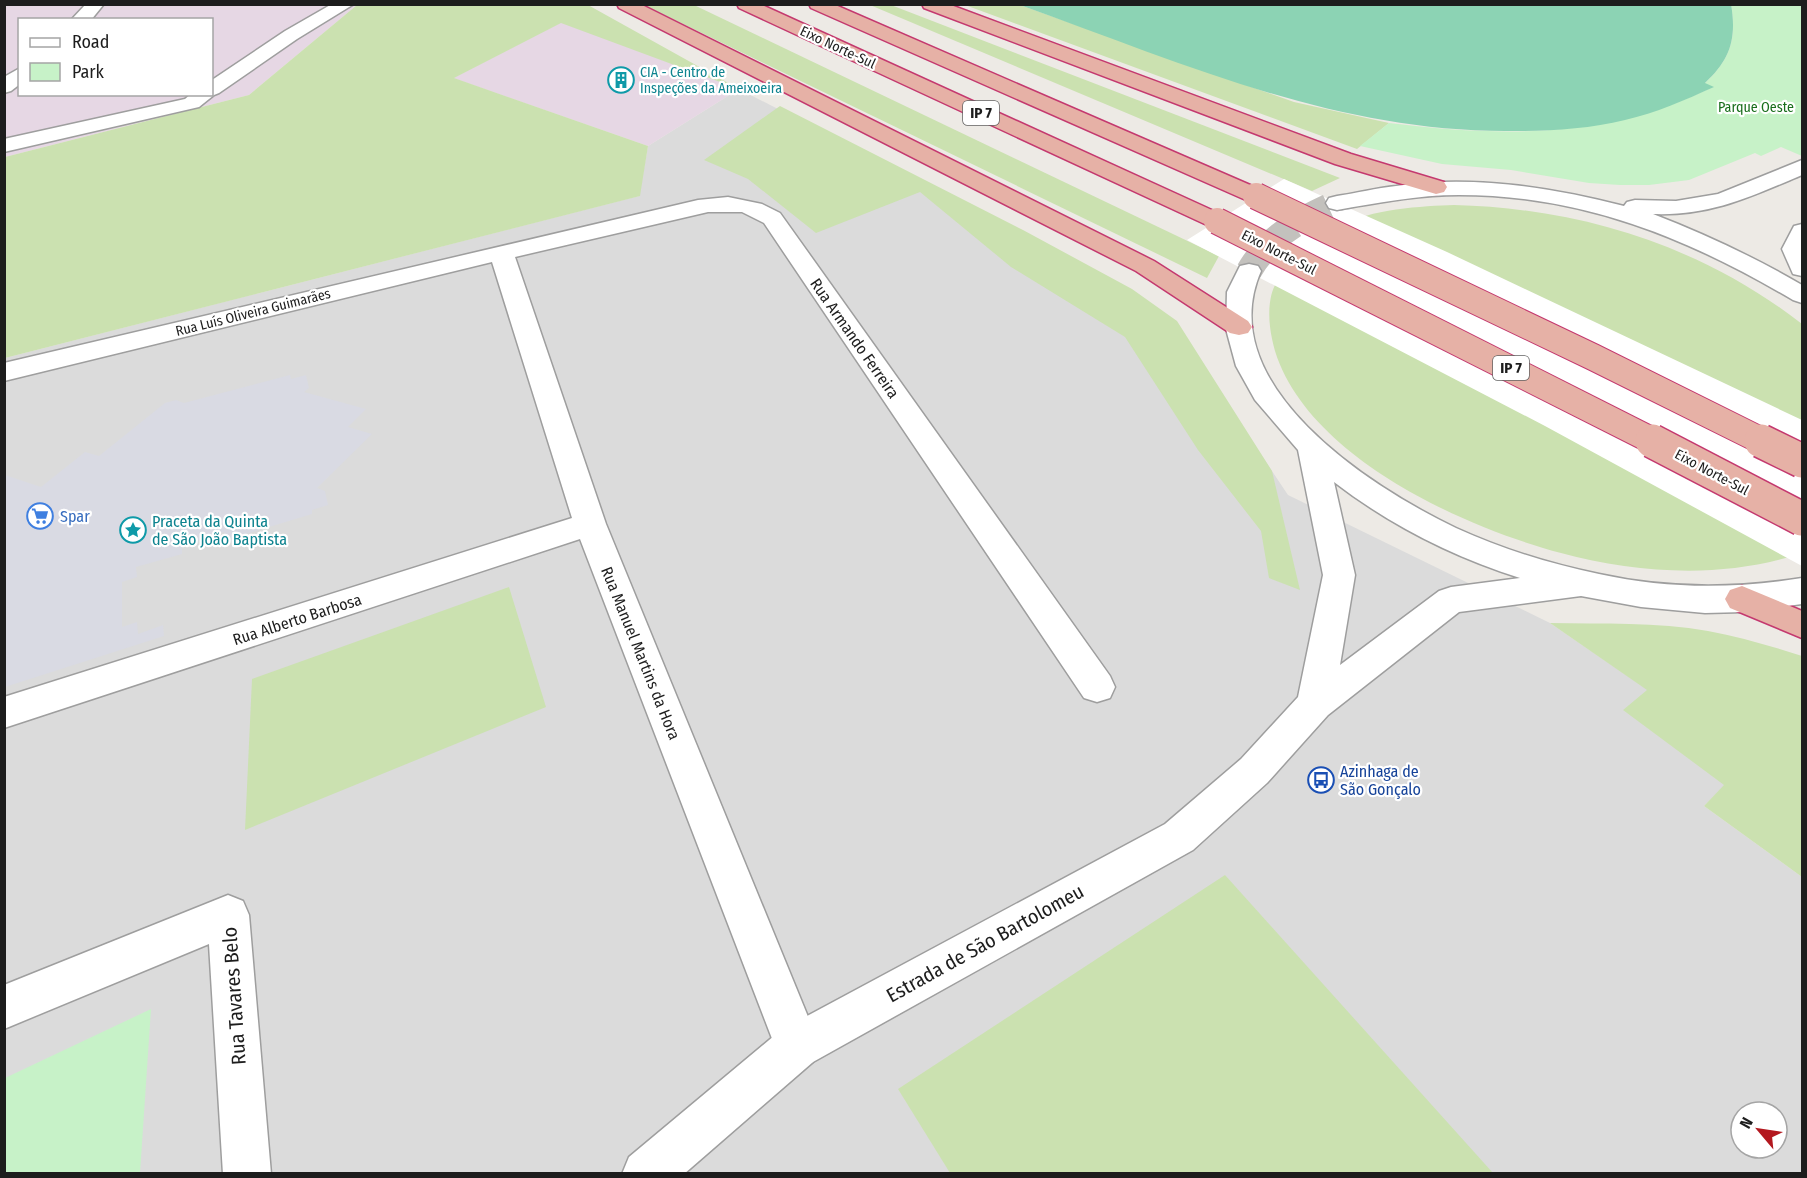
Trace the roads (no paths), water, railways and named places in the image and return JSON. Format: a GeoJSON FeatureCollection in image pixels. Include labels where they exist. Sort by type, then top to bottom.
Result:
{"type":"FeatureCollection","features":[{"type":"Feature","properties":{"kind":"highway","name":"Eixo Norte-Sul"},"geometry":{"type":"LineString","coordinates":[[745,4],[1217,221],[1556,390],[1803,519]]}},
{"type":"Feature","properties":{"kind":"highway","name":"Eixo Norte-Sul"},"geometry":{"type":"LineString","coordinates":[[817,4],[1256,196],[1593,357],[1803,461]]}},
{"type":"Feature","properties":{"kind":"highway"},"geometry":{"type":"LineString","coordinates":[[930,4],[1332,155],[1436,187]]}},
{"type":"Feature","properties":{"kind":"highway"},"geometry":{"type":"LineString","coordinates":[[629,6],[1145,266],[1239,327]]}},
{"type":"Feature","properties":{"kind":"highway"},"geometry":{"type":"LineString","coordinates":[[1742,599],[1803,625]]}},
{"type":"Feature","properties":{"kind":"street"},"geometry":{"type":"LineString","coordinates":[[82,18],[96,4]]}},
{"type":"Feature","properties":{"kind":"street"},"geometry":{"type":"LineString","coordinates":[[213,88],[291,35],[346,4]]}},
{"type":"Feature","properties":{"kind":"street"},"geometry":{"type":"LineString","coordinates":[[4,87],[18,76]]}},
{"type":"Feature","properties":{"kind":"street"},"geometry":{"type":"LineString","coordinates":[[4,146],[192,103],[201,96]]}},
{"type":"Feature","properties":{"kind":"street"},"geometry":{"type":"LineString","coordinates":[[1600,206],[1676,208],[1723,200],[1803,167]]}},
{"type":"Feature","properties":{"kind":"street"},"geometry":{"type":"LineString","coordinates":[[1337,203],[1388,192],[1436,187],[1488,188],[1543,194],[1600,206],[1657,223],[1714,245],[1767,272],[1803,295]]}},
{"type":"Feature","properties":{"kind":"street","name":"Rua Armando Ferreira"},"geometry":{"type":"LineString","coordinates":[[502,254],[716,204],[737,204],[757,208],[772,218],[1097,687]]}},
{"type":"Feature","properties":{"kind":"street"},"geometry":{"type":"LineString","coordinates":[[1803,231],[1794,249],[1803,268]]}},
{"type":"Feature","properties":{"kind":"street","name":"Rua Luís Oliveira Guimarães"},"geometry":{"type":"LineString","coordinates":[[4,372],[502,254]]}},
{"type":"Feature","properties":{"kind":"street","name":"Rua Manuel Martins da Hora"},"geometry":{"type":"LineString","coordinates":[[502,254],[590,524],[797,1046]]}},
{"type":"Feature","properties":{"kind":"street"},"geometry":{"type":"LineString","coordinates":[[1249,271],[1240,292],[1239,327],[1250,366],[1274,407],[1312,449],[1364,490],[1428,528],[1502,560],[1582,584],[1664,597],[1742,599],[1803,591]]}},
{"type":"Feature","properties":{"kind":"street"},"geometry":{"type":"LineString","coordinates":[[1312,449],[1339,575],[1314,704]]}},
{"type":"Feature","properties":{"kind":"street","name":"Rua Alberto Barbosa"},"geometry":{"type":"LineString","coordinates":[[4,714],[590,524]]}},
{"type":"Feature","properties":{"kind":"street","name":"Estrada de São Bartolomeu"},"geometry":{"type":"LineString","coordinates":[[646,1173],[797,1046],[1179,837],[1254,771],[1314,704],[1451,600],[1582,584]]}},
{"type":"Feature","properties":{"kind":"street","name":"Rua Tavares Belo"},"geometry":{"type":"LineString","coordinates":[[4,1007],[228,915],[247,1173]]}},
{"type":"Feature","properties":{"kind":"tunnel"},"geometry":{"type":"LineString","coordinates":[[1249,271],[1276,238],[1311,215],[1337,203]]}},
{"type":"Feature","properties":{"kind":"place","name":"CIA - Centro de Inspeções da Ameixoeira"},"geometry":{"type":"Point","coordinates":[621,80]}},
{"type":"Feature","properties":{"kind":"place","name":"Spar"},"geometry":{"type":"Point","coordinates":[40,516]}},
{"type":"Feature","properties":{"kind":"place","name":"Praceta da Quinta de São João Baptista"},"geometry":{"type":"Point","coordinates":[133,530]}},
{"type":"Feature","properties":{"kind":"place","name":"Azinhaga de São Gonçalo"},"geometry":{"type":"Point","coordinates":[1321,780]}},
{"type":"Feature","properties":{"kind":"park label","name":"Parque Oeste"},"geometry":{"type":"Point","coordinates":[1756,107]}}]}
